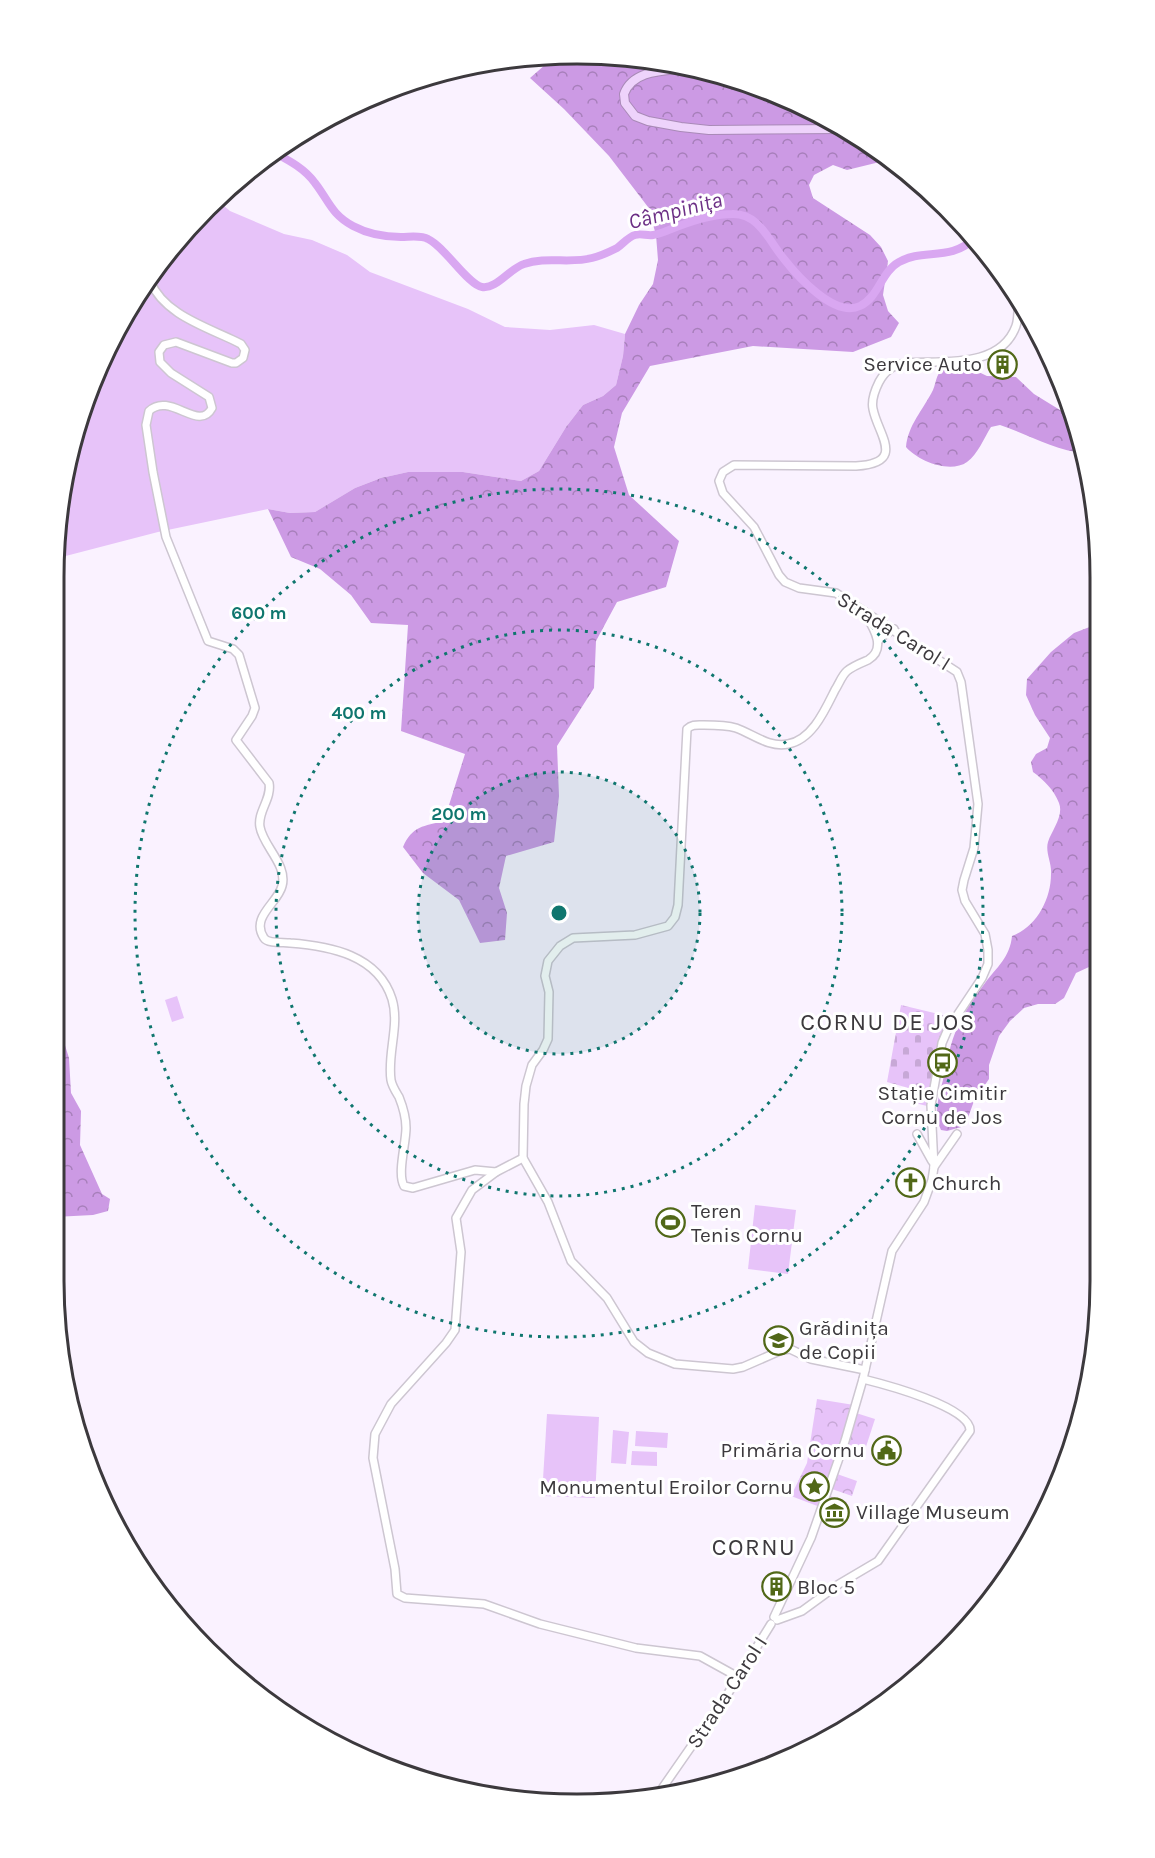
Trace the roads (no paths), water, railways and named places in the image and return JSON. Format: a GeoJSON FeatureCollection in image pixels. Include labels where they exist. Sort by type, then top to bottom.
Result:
{"type":"FeatureCollection","features":[{"type":"Feature","properties":{"kind":"main road"},"geometry":{"type":"LineString","coordinates":[[662,72],[645,74],[634,79],[624,94],[624,103],[627,108],[641,119],[694,129],[826,129]]}},
{"type":"Feature","properties":{"kind":"street"},"geometry":{"type":"LineString","coordinates":[[154,289],[167,306],[241,344],[245,350],[243,358],[232,363],[176,342],[167,343],[159,352],[160,362],[165,368],[204,393],[211,399],[212,405],[209,413],[203,417],[170,406],[153,407],[147,415],[147,433],[166,537],[207,639],[210,643],[236,651],[254,705],[252,716],[236,740],[269,783],[269,791],[260,818],[260,828],[281,871],[283,882],[280,891],[261,918],[260,926],[264,938],[268,941],[342,951],[364,963],[384,982],[391,998],[394,1015],[391,1082],[404,1112],[406,1126],[401,1178],[404,1186],[413,1188],[475,1170],[496,1172]]}},
{"type":"Feature","properties":{"kind":"street","name":"Strada Carol I"},"geometry":{"type":"LineString","coordinates":[[664,1786],[774,1620],[796,1614],[839,1584],[878,1562],[970,1431],[969,1422],[954,1411],[916,1394],[863,1378],[892,1251],[927,1196],[934,1167],[931,1105],[942,1043],[948,1029],[982,978],[989,957],[985,934],[965,901],[962,890],[976,836],[978,793],[960,676],[950,666],[836,593],[799,588],[784,582],[754,527],[720,489],[720,477],[728,468],[740,465],[856,466],[878,461],[884,453],[885,440],[873,410],[873,398],[886,371],[895,365],[904,363],[965,360],[991,353],[1005,342],[1014,329],[1016,312]]}},
{"type":"Feature","properties":{"kind":"street"},"geometry":{"type":"LineString","coordinates":[[863,609],[878,641],[877,650],[874,656],[846,672],[815,725],[804,737],[787,745],[772,744],[731,727],[693,725],[688,727],[678,905],[675,917],[668,926],[647,933],[573,938],[560,946],[551,956],[545,976],[549,992],[548,1040],[532,1065],[526,1086],[524,1158],[550,1208],[568,1256],[579,1272],[607,1298],[634,1342],[648,1353],[670,1363],[737,1369],[787,1348],[811,1359],[865,1370]]}},
{"type":"Feature","properties":{"kind":"street"},"geometry":{"type":"LineString","coordinates":[[878,641],[894,629]]}},
{"type":"Feature","properties":{"kind":"street"},"geometry":{"type":"LineString","coordinates":[[917,1134],[934,1167],[957,1134]]}},
{"type":"Feature","properties":{"kind":"street"},"geometry":{"type":"LineString","coordinates":[[524,1158],[496,1172],[472,1190],[456,1218],[461,1252],[455,1330],[391,1404],[375,1434],[373,1458],[395,1569],[396,1590],[399,1596],[405,1598],[484,1604],[540,1624],[636,1648],[700,1656],[738,1677]]}},
{"type":"Feature","properties":{"kind":"street"},"geometry":{"type":"LineString","coordinates":[[774,1620],[821,1511],[851,1422],[863,1378]]}},
{"type":"Feature","properties":{"kind":"waterway","name":"Câmpinița"},"geometry":{"type":"LineString","coordinates":[[283,157],[307,174],[335,212],[346,221],[359,229],[376,234],[428,239],[435,243],[470,280],[482,287],[493,285],[524,264],[541,261],[584,260],[605,254],[635,235],[656,234],[705,218],[732,214],[741,215],[756,223],[790,267],[818,294],[840,306],[850,308],[860,306],[872,297],[888,272],[899,262],[917,256],[956,250],[967,244]]}},
{"type":"Feature","properties":{"kind":"place","name":"Service Auto"},"geometry":{"type":"Point","coordinates":[1003,364]}},
{"type":"Feature","properties":{"kind":"place","name":"Stație Cimitir Cornu de Jos"},"geometry":{"type":"Point","coordinates":[942,1062]}},
{"type":"Feature","properties":{"kind":"place","name":"Church"},"geometry":{"type":"Point","coordinates":[911,1183]}},
{"type":"Feature","properties":{"kind":"place","name":"Teren Tenis Cornu"},"geometry":{"type":"Point","coordinates":[670,1223]}},
{"type":"Feature","properties":{"kind":"place","name":"Grădinița de Copii"},"geometry":{"type":"Point","coordinates":[778,1340]}},
{"type":"Feature","properties":{"kind":"place","name":"Primăria Cornu"},"geometry":{"type":"Point","coordinates":[886,1450]}},
{"type":"Feature","properties":{"kind":"place","name":"Monumentul Eroilor Cornu"},"geometry":{"type":"Point","coordinates":[814,1487]}},
{"type":"Feature","properties":{"kind":"place","name":"Village Museum"},"geometry":{"type":"Point","coordinates":[835,1512]}},
{"type":"Feature","properties":{"kind":"place","name":"Bloc 5"},"geometry":{"type":"Point","coordinates":[776,1587]}},
{"type":"Feature","properties":{"kind":"district","name":"CORNU DE JOS"},"geometry":{"type":"Point","coordinates":[888,1022]}},
{"type":"Feature","properties":{"kind":"district","name":"CORNU"},"geometry":{"type":"Point","coordinates":[754,1547]}}]}
